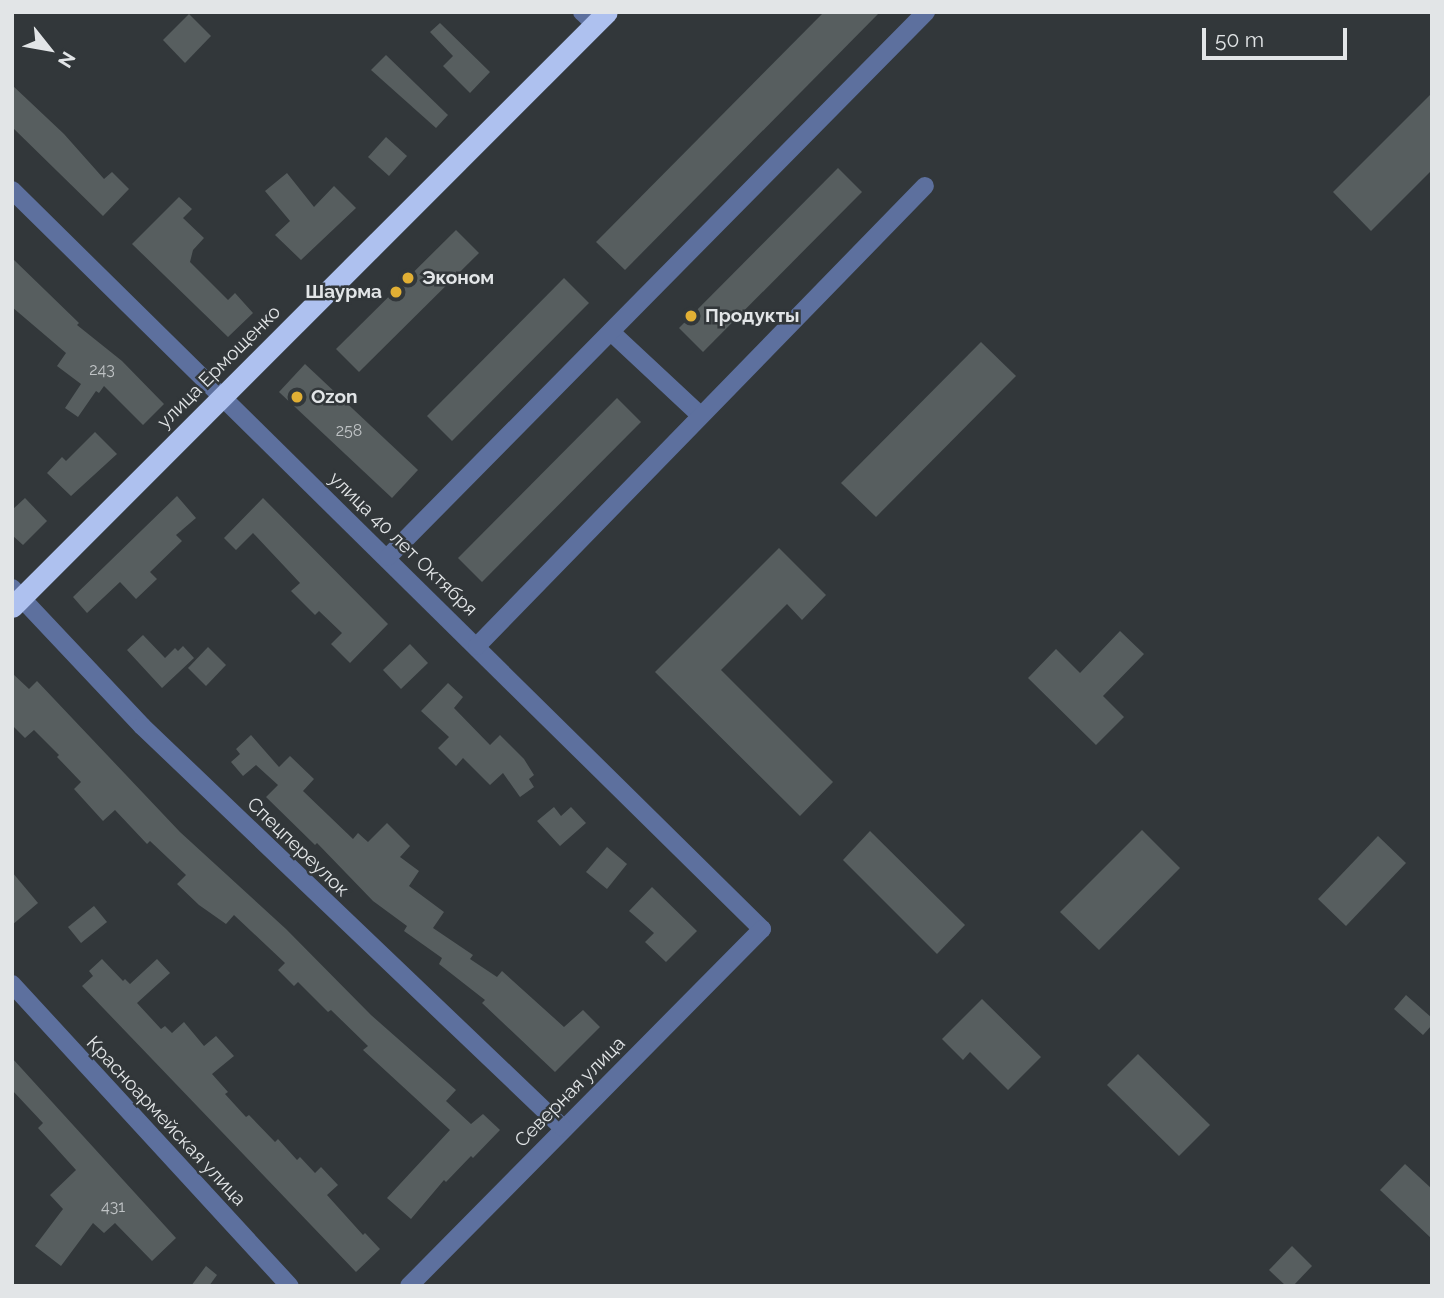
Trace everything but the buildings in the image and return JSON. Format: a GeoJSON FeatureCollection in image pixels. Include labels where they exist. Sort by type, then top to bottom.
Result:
{"type":"FeatureCollection","features":[{"type":"Feature","properties":{"kind":"highway","name":"улица Ермощенко"},"geometry":{"type":"LineString","coordinates":[[15,598],[222,396],[595,16]]}},
{"type":"Feature","properties":{"kind":"street"},"geometry":{"type":"LineString","coordinates":[[388,557],[926,12]]}},
{"type":"Feature","properties":{"kind":"street"},"geometry":{"type":"LineString","coordinates":[[477,646],[699,414],[925,186]]}},
{"type":"Feature","properties":{"kind":"street","name":"улица 40 лет Октября"},"geometry":{"type":"LineString","coordinates":[[12,190],[388,557],[762,929]]}},
{"type":"Feature","properties":{"kind":"street"},"geometry":{"type":"LineString","coordinates":[[611,332],[699,414]]}},
{"type":"Feature","properties":{"kind":"street","name":"Спецпереулок"},"geometry":{"type":"LineString","coordinates":[[15,598],[142,726],[563,1128]]}},
{"type":"Feature","properties":{"kind":"street","name":"Северная улица"},"geometry":{"type":"LineString","coordinates":[[409,1286],[762,929]]}},
{"type":"Feature","properties":{"kind":"street","name":"Красноармейская улица"},"geometry":{"type":"LineString","coordinates":[[12,984],[290,1286]]}},
{"type":"Feature","properties":{"kind":"place","name":"Эконом"},"geometry":{"type":"Point","coordinates":[408,278]}},
{"type":"Feature","properties":{"kind":"place","name":"Шаурма"},"geometry":{"type":"Point","coordinates":[396,292]}},
{"type":"Feature","properties":{"kind":"place","name":"Продукты"},"geometry":{"type":"Point","coordinates":[691,316]}},
{"type":"Feature","properties":{"kind":"place","name":"Ozon"},"geometry":{"type":"Point","coordinates":[297,397]}}]}
